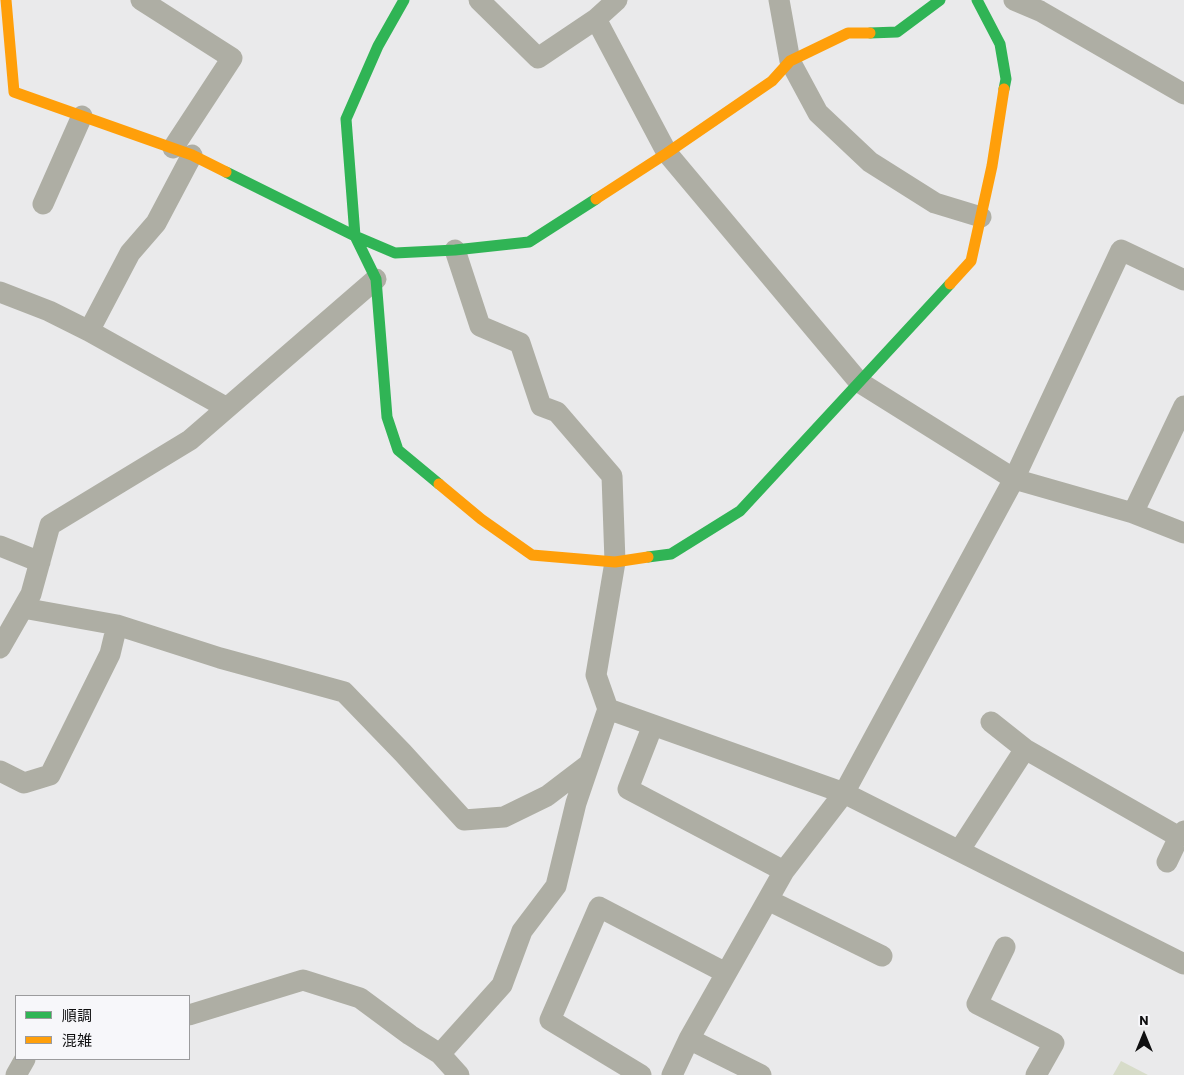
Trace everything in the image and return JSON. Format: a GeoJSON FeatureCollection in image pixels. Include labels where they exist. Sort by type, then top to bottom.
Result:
{"type":"FeatureCollection","features":[{"type":"Feature","properties":{"kind":"street"},"geometry":{"type":"LineString","coordinates":[[6,0],[14,92],[182,151],[355,236],[395,253],[456,250],[529,242],[667,153],[772,81],[790,61],[848,32],[897,32],[940,0]]}},
{"type":"Feature","properties":{"kind":"street"},"geometry":{"type":"LineString","coordinates":[[89,331],[130,253],[156,223],[182,151],[232,58],[141,0]]}},
{"type":"Feature","properties":{"kind":"street"},"geometry":{"type":"LineString","coordinates":[[404,0],[378,46],[346,120],[355,236],[376,278],[386,418],[398,450],[481,519],[532,555],[616,562],[671,554],[740,511],[971,261],[992,166],[1006,79],[1000,44],[977,0]]}},
{"type":"Feature","properties":{"kind":"street"},"geometry":{"type":"LineString","coordinates":[[479,0],[538,58],[596,19],[616,0]]}},
{"type":"Feature","properties":{"kind":"street"},"geometry":{"type":"LineString","coordinates":[[779,0],[790,61],[818,113],[870,162],[935,203],[981,217]]}},
{"type":"Feature","properties":{"kind":"street"},"geometry":{"type":"LineString","coordinates":[[1014,0],[1040,11],[1184,94]]}},
{"type":"Feature","properties":{"kind":"street"},"geometry":{"type":"LineString","coordinates":[[596,19],[667,153],[859,382],[1014,479],[1133,513],[1184,533]]}},
{"type":"Feature","properties":{"kind":"street"},"geometry":{"type":"LineString","coordinates":[[43,204],[82,116]]}},
{"type":"Feature","properties":{"kind":"street"},"geometry":{"type":"LineString","coordinates":[[440,1054],[502,985],[522,931],[556,886],[576,803],[608,709],[596,675],[616,562],[612,476],[557,412],[541,406],[520,343],[480,326],[456,250]]}},
{"type":"Feature","properties":{"kind":"street"},"geometry":{"type":"LineString","coordinates":[[672,1075],[689,1038],[784,871],[844,793],[1014,479],[1121,250],[1184,280]]}},
{"type":"Feature","properties":{"kind":"street"},"geometry":{"type":"LineString","coordinates":[[0,648],[31,594],[50,525],[190,440],[376,278]]}},
{"type":"Feature","properties":{"kind":"street"},"geometry":{"type":"LineString","coordinates":[[0,292],[49,311],[89,331],[226,408]]}},
{"type":"Feature","properties":{"kind":"street"},"geometry":{"type":"LineString","coordinates":[[1133,513],[1184,406]]}},
{"type":"Feature","properties":{"kind":"street"},"geometry":{"type":"LineString","coordinates":[[0,546],[40,562]]}},
{"type":"Feature","properties":{"kind":"street"},"geometry":{"type":"LineString","coordinates":[[23,608],[117,625],[220,658],[344,692],[464,820],[504,817],[547,796],[590,764]]}},
{"type":"Feature","properties":{"kind":"street"},"geometry":{"type":"LineString","coordinates":[[0,771],[24,783],[50,775],[110,654],[117,625]]}},
{"type":"Feature","properties":{"kind":"street"},"geometry":{"type":"LineString","coordinates":[[608,709],[844,793],[1184,964]]}},
{"type":"Feature","properties":{"kind":"street"},"geometry":{"type":"LineString","coordinates":[[990,722],[1025,749],[1182,834],[1167,862]]}},
{"type":"Feature","properties":{"kind":"street"},"geometry":{"type":"LineString","coordinates":[[653,725],[628,789],[784,871]]}},
{"type":"Feature","properties":{"kind":"street"},"geometry":{"type":"LineString","coordinates":[[959,851],[1025,749]]}},
{"type":"Feature","properties":{"kind":"street"},"geometry":{"type":"LineString","coordinates":[[768,900],[882,956]]}},
{"type":"Feature","properties":{"kind":"street"},"geometry":{"type":"LineString","coordinates":[[641,1075],[550,1020],[599,907],[726,973]]}},
{"type":"Feature","properties":{"kind":"street"},"geometry":{"type":"LineString","coordinates":[[1005,947],[977,1004],[1054,1043],[1036,1075]]}},
{"type":"Feature","properties":{"kind":"street"},"geometry":{"type":"LineString","coordinates":[[190,1016],[303,980],[360,998],[410,1035],[440,1054],[459,1075]]}},
{"type":"Feature","properties":{"kind":"street"},"geometry":{"type":"LineString","coordinates":[[689,1038],[761,1075]]}},
{"type":"Feature","properties":{"kind":"street"},"geometry":{"type":"LineString","coordinates":[[16,1075],[24,1060]]}},
{"type":"Feature","properties":{"kind":"green space"},"geometry":{"type":"Polygon","coordinates":[[[1121,1061],[1148,1075],[1113,1075],[1121,1061]]]}},
{"type":"Feature","properties":{"kind":"traffic: fast"},"geometry":{"type":"LineString","coordinates":[[404,0],[378,46],[346,119],[355,236],[376,279],[387,417],[398,450],[439,484]]}},
{"type":"Feature","properties":{"kind":"traffic: fast"},"geometry":{"type":"LineString","coordinates":[[870,33],[897,32],[940,0]]}},
{"type":"Feature","properties":{"kind":"traffic: fast"},"geometry":{"type":"LineString","coordinates":[[977,0],[1000,44],[1006,79],[1004,89]]}},
{"type":"Feature","properties":{"kind":"traffic: fast"},"geometry":{"type":"LineString","coordinates":[[226,172],[355,236],[395,253],[455,250],[529,242],[596,199]]}},
{"type":"Feature","properties":{"kind":"traffic: fast"},"geometry":{"type":"LineString","coordinates":[[648,557],[671,554],[740,511],[950,284]]}},
{"type":"Feature","properties":{"kind":"traffic: slow"},"geometry":{"type":"LineString","coordinates":[[6,0],[14,92],[192,155],[226,172]]}},
{"type":"Feature","properties":{"kind":"traffic: slow"},"geometry":{"type":"LineString","coordinates":[[596,199],[772,81],[790,61],[848,33],[870,33]]}},
{"type":"Feature","properties":{"kind":"traffic: slow"},"geometry":{"type":"LineString","coordinates":[[950,284],[971,261],[992,166],[1004,89]]}},
{"type":"Feature","properties":{"kind":"traffic: slow"},"geometry":{"type":"LineString","coordinates":[[439,484],[481,519],[532,555],[615,562],[648,557]]}}]}
